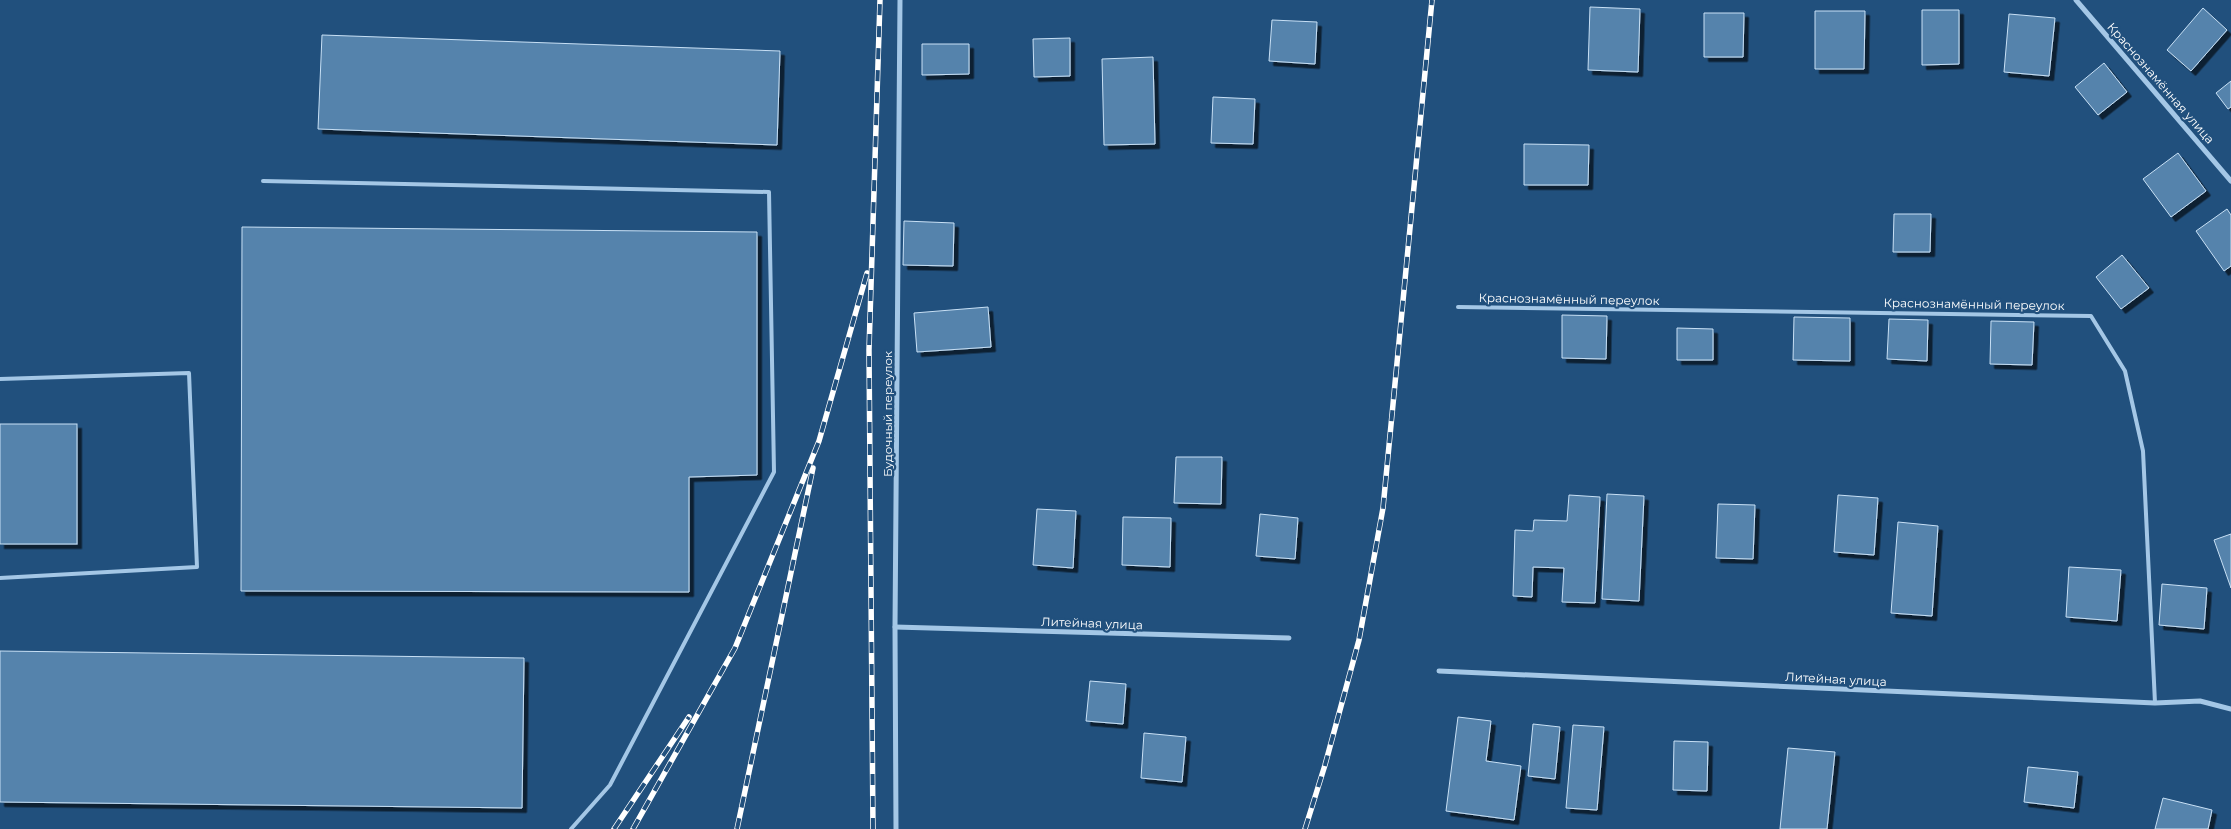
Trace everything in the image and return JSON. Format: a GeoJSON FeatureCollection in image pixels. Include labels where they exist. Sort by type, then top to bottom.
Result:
{"type":"FeatureCollection","features":[{"type":"Feature","properties":{"kind":"street","name":"Будочный переулок"},"geometry":{"type":"LineString","coordinates":[[896,829],[895,627],[900,0]]}},
{"type":"Feature","properties":{"kind":"street","name":"Краснознамённая улица"},"geometry":{"type":"LineString","coordinates":[[2076,0],[2231,181]]}},
{"type":"Feature","properties":{"kind":"street","name":"Литейная улица"},"geometry":{"type":"LineString","coordinates":[[895,627],[1289,638]]}},
{"type":"Feature","properties":{"kind":"street","name":"Литейная улица"},"geometry":{"type":"LineString","coordinates":[[1439,671],[2155,703],[2200,701],[2231,709]]}},
{"type":"Feature","properties":{"kind":"lane"},"geometry":{"type":"LineString","coordinates":[[263,181],[769,192],[774,472],[610,785],[571,829]]}},
{"type":"Feature","properties":{"kind":"lane","name":"Краснознамённый переулок"},"geometry":{"type":"LineString","coordinates":[[1458,307],[2092,316],[2125,371],[2143,451],[2155,703]]}},
{"type":"Feature","properties":{"kind":"lane"},"geometry":{"type":"LineString","coordinates":[[0,379],[189,373],[197,567],[0,578]]}},
{"type":"Feature","properties":{"kind":"building"},"geometry":{"type":"Polygon","coordinates":[[[1590,7],[1640,9],[1638,72],[1588,70],[1590,7]]]}},
{"type":"Feature","properties":{"kind":"building"},"geometry":{"type":"Polygon","coordinates":[[[2203,8],[2227,30],[2191,71],[2167,50],[2203,8]]]}},
{"type":"Feature","properties":{"kind":"building"},"geometry":{"type":"Polygon","coordinates":[[[1922,10],[1959,10],[1959,64],[1922,65],[1922,10]]]}},
{"type":"Feature","properties":{"kind":"building"},"geometry":{"type":"Polygon","coordinates":[[[1815,11],[1865,11],[1864,69],[1815,69],[1815,11]]]}},
{"type":"Feature","properties":{"kind":"building"},"geometry":{"type":"Polygon","coordinates":[[[1704,13],[1744,13],[1743,57],[1704,57],[1704,13]]]}},
{"type":"Feature","properties":{"kind":"building"},"geometry":{"type":"Polygon","coordinates":[[[2009,14],[2055,18],[2049,76],[2004,72],[2009,14]]]}},
{"type":"Feature","properties":{"kind":"building"},"geometry":{"type":"Polygon","coordinates":[[[1272,20],[1317,22],[1315,64],[1269,61],[1272,20]]]}},
{"type":"Feature","properties":{"kind":"building"},"geometry":{"type":"Polygon","coordinates":[[[322,35],[780,51],[777,145],[318,129],[322,35]]]}},
{"type":"Feature","properties":{"kind":"building"},"geometry":{"type":"Polygon","coordinates":[[[1070,38],[1070,76],[1034,77],[1033,39],[1070,38]]]}},
{"type":"Feature","properties":{"kind":"building"},"geometry":{"type":"Polygon","coordinates":[[[922,44],[969,44],[969,74],[922,75],[922,44]]]}},
{"type":"Feature","properties":{"kind":"building"},"geometry":{"type":"Polygon","coordinates":[[[1153,57],[1155,144],[1104,145],[1102,59],[1153,57]]]}},
{"type":"Feature","properties":{"kind":"building"},"geometry":{"type":"Polygon","coordinates":[[[2104,63],[2127,92],[2098,115],[2075,87],[2104,63]]]}},
{"type":"Feature","properties":{"kind":"building"},"geometry":{"type":"Polygon","coordinates":[[[2231,81],[2231,107],[2228,109],[2216,93],[2231,81]]]}},
{"type":"Feature","properties":{"kind":"building"},"geometry":{"type":"Polygon","coordinates":[[[1213,97],[1255,99],[1253,144],[1211,143],[1213,97]]]}},
{"type":"Feature","properties":{"kind":"building"},"geometry":{"type":"Polygon","coordinates":[[[1524,144],[1589,145],[1588,185],[1524,185],[1524,144]]]}},
{"type":"Feature","properties":{"kind":"building"},"geometry":{"type":"Polygon","coordinates":[[[2178,153],[2206,191],[2171,217],[2143,179],[2178,153]]]}},
{"type":"Feature","properties":{"kind":"building"},"geometry":{"type":"Polygon","coordinates":[[[2227,209],[2231,215],[2231,266],[2224,271],[2196,231],[2227,209]]]}},
{"type":"Feature","properties":{"kind":"building"},"geometry":{"type":"Polygon","coordinates":[[[1894,214],[1931,214],[1930,252],[1893,252],[1894,214]]]}},
{"type":"Feature","properties":{"kind":"building"},"geometry":{"type":"Polygon","coordinates":[[[904,221],[954,223],[953,266],[903,265],[904,221]]]}},
{"type":"Feature","properties":{"kind":"building"},"geometry":{"type":"Polygon","coordinates":[[[242,227],[757,232],[757,475],[689,477],[689,592],[241,591],[242,227]]]}},
{"type":"Feature","properties":{"kind":"building"},"geometry":{"type":"Polygon","coordinates":[[[2122,255],[2149,288],[2121,309],[2096,277],[2122,255]]]}},
{"type":"Feature","properties":{"kind":"building"},"geometry":{"type":"Polygon","coordinates":[[[988,307],[991,347],[917,352],[914,313],[988,307]]]}},
{"type":"Feature","properties":{"kind":"building"},"geometry":{"type":"Polygon","coordinates":[[[1562,315],[1607,316],[1606,359],[1562,358],[1562,315]]]}},
{"type":"Feature","properties":{"kind":"building"},"geometry":{"type":"Polygon","coordinates":[[[1794,317],[1850,318],[1850,361],[1793,360],[1794,317]]]}},
{"type":"Feature","properties":{"kind":"building"},"geometry":{"type":"Polygon","coordinates":[[[1889,319],[1928,320],[1927,361],[1887,359],[1889,319]]]}},
{"type":"Feature","properties":{"kind":"building"},"geometry":{"type":"Polygon","coordinates":[[[1991,321],[2034,322],[2032,365],[1990,364],[1991,321]]]}},
{"type":"Feature","properties":{"kind":"building"},"geometry":{"type":"Polygon","coordinates":[[[1677,328],[1713,329],[1713,360],[1677,360],[1677,328]]]}},
{"type":"Feature","properties":{"kind":"building"},"geometry":{"type":"Polygon","coordinates":[[[0,424],[77,424],[77,544],[0,544],[0,424]]]}},
{"type":"Feature","properties":{"kind":"building"},"geometry":{"type":"Polygon","coordinates":[[[1176,457],[1222,457],[1221,504],[1174,503],[1176,457]]]}},
{"type":"Feature","properties":{"kind":"building"},"geometry":{"type":"Polygon","coordinates":[[[1607,494],[1644,496],[1639,601],[1602,599],[1607,494]]]}},
{"type":"Feature","properties":{"kind":"building"},"geometry":{"type":"Polygon","coordinates":[[[1569,495],[1600,497],[1595,603],[1562,602],[1564,568],[1533,567],[1532,597],[1513,596],[1515,530],[1533,531],[1534,520],[1567,521],[1569,495]]]}},
{"type":"Feature","properties":{"kind":"building"},"geometry":{"type":"Polygon","coordinates":[[[1838,495],[1878,498],[1874,555],[1834,552],[1838,495]]]}},
{"type":"Feature","properties":{"kind":"building"},"geometry":{"type":"Polygon","coordinates":[[[1718,504],[1755,505],[1753,559],[1716,558],[1718,504]]]}},
{"type":"Feature","properties":{"kind":"building"},"geometry":{"type":"Polygon","coordinates":[[[1037,509],[1076,511],[1073,568],[1033,565],[1037,509]]]}},
{"type":"Feature","properties":{"kind":"building"},"geometry":{"type":"Polygon","coordinates":[[[1260,514],[1298,518],[1295,559],[1256,556],[1260,514]]]}},
{"type":"Feature","properties":{"kind":"building"},"geometry":{"type":"Polygon","coordinates":[[[1123,517],[1171,518],[1170,567],[1122,565],[1123,517]]]}},
{"type":"Feature","properties":{"kind":"building"},"geometry":{"type":"Polygon","coordinates":[[[1898,522],[1938,526],[1932,616],[1891,613],[1898,522]]]}},
{"type":"Feature","properties":{"kind":"building"},"geometry":{"type":"Polygon","coordinates":[[[2231,534],[2231,588],[2214,540],[2231,534]]]}},
{"type":"Feature","properties":{"kind":"building"},"geometry":{"type":"Polygon","coordinates":[[[2069,567],[2121,570],[2117,621],[2066,617],[2069,567]]]}},
{"type":"Feature","properties":{"kind":"building"},"geometry":{"type":"Polygon","coordinates":[[[2162,584],[2207,588],[2204,629],[2159,625],[2162,584]]]}},
{"type":"Feature","properties":{"kind":"building"},"geometry":{"type":"Polygon","coordinates":[[[0,651],[524,658],[522,808],[0,802],[0,651]]]}},
{"type":"Feature","properties":{"kind":"building"},"geometry":{"type":"Polygon","coordinates":[[[1090,681],[1126,684],[1123,724],[1086,721],[1090,681]]]}},
{"type":"Feature","properties":{"kind":"building"},"geometry":{"type":"Polygon","coordinates":[[[1458,717],[1491,721],[1486,761],[1521,766],[1514,820],[1446,811],[1458,717]]]}},
{"type":"Feature","properties":{"kind":"building"},"geometry":{"type":"Polygon","coordinates":[[[1533,724],[1560,727],[1555,779],[1528,776],[1533,724]]]}},
{"type":"Feature","properties":{"kind":"building"},"geometry":{"type":"Polygon","coordinates":[[[1573,725],[1604,727],[1597,810],[1566,808],[1573,725]]]}},
{"type":"Feature","properties":{"kind":"building"},"geometry":{"type":"Polygon","coordinates":[[[1144,733],[1186,737],[1182,782],[1141,778],[1144,733]]]}},
{"type":"Feature","properties":{"kind":"building"},"geometry":{"type":"Polygon","coordinates":[[[1674,741],[1708,742],[1707,791],[1673,790],[1674,741]]]}},
{"type":"Feature","properties":{"kind":"building"},"geometry":{"type":"Polygon","coordinates":[[[1788,748],[1835,752],[1827,829],[1780,829],[1788,748]]]}},
{"type":"Feature","properties":{"kind":"building"},"geometry":{"type":"Polygon","coordinates":[[[2028,767],[2078,772],[2074,808],[2024,802],[2028,767]]]}},
{"type":"Feature","properties":{"kind":"building"},"geometry":{"type":"Polygon","coordinates":[[[2163,798],[2212,810],[2208,829],[2155,829],[2163,798]]]}},
{"type":"Feature","properties":{"kind":"railway"},"geometry":{"type":"LineString","coordinates":[[873,829],[869,350],[880,0]]}},
{"type":"Feature","properties":{"kind":"railway"},"geometry":{"type":"LineString","coordinates":[[1305,829],[1325,765],[1359,640],[1383,508],[1432,0]]}},
{"type":"Feature","properties":{"kind":"railway"},"geometry":{"type":"LineString","coordinates":[[633,829],[735,648],[819,441],[867,273]]}},
{"type":"Feature","properties":{"kind":"railway"},"geometry":{"type":"LineString","coordinates":[[737,829],[813,468]]}},
{"type":"Feature","properties":{"kind":"railway"},"geometry":{"type":"LineString","coordinates":[[614,829],[689,717]]}}]}
